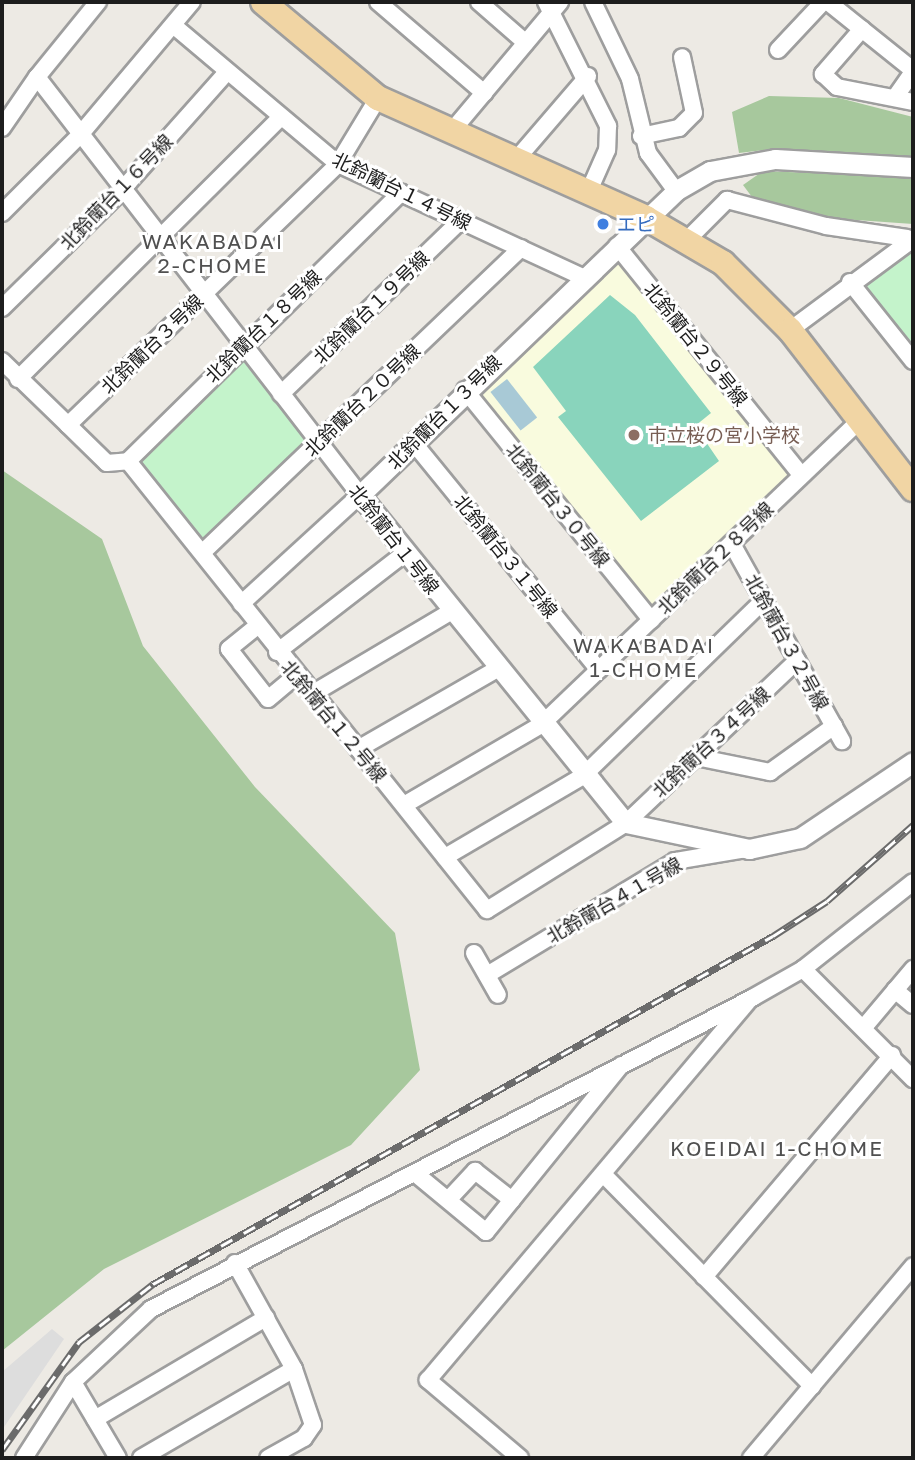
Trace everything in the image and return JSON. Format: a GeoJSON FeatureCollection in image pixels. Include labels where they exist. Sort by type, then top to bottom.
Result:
{"type":"FeatureCollection","features":[{"type":"Feature","properties":{"kind":"main road"},"geometry":{"type":"LineString","coordinates":[[263,2],[378,98],[646,218],[723,263],[790,330],[913,489]]}},
{"type":"Feature","properties":{"kind":"street"},"geometry":{"type":"LineString","coordinates":[[2,128],[37,77],[98,2]]}},
{"type":"Feature","properties":{"kind":"street"},"geometry":{"type":"LineString","coordinates":[[2,213],[79,136],[192,2]]}},
{"type":"Feature","properties":{"kind":"street"},"geometry":{"type":"LineString","coordinates":[[378,2],[484,93]]}},
{"type":"Feature","properties":{"kind":"street"},"geometry":{"type":"LineString","coordinates":[[479,2],[526,43]]}},
{"type":"Feature","properties":{"kind":"street"},"geometry":{"type":"LineString","coordinates":[[593,2],[630,79],[641,136],[676,191]]}},
{"type":"Feature","properties":{"kind":"street"},"geometry":{"type":"LineString","coordinates":[[778,50],[822,2]]}},
{"type":"Feature","properties":{"kind":"street"},"geometry":{"type":"LineString","coordinates":[[828,2],[913,71],[896,96]]}},
{"type":"Feature","properties":{"kind":"street"},"geometry":{"type":"LineString","coordinates":[[451,132],[526,43],[553,5],[588,76],[608,126],[607,150],[588,193]]}},
{"type":"Feature","properties":{"kind":"street","name":"北鈴蘭台１４号線"},"geometry":{"type":"LineString","coordinates":[[173,25],[280,118],[338,164],[583,277]]}},
{"type":"Feature","properties":{"kind":"street"},"geometry":{"type":"LineString","coordinates":[[862,29],[823,74],[837,87],[896,96],[913,102]]}},
{"type":"Feature","properties":{"kind":"street"},"geometry":{"type":"LineString","coordinates":[[641,136],[679,128],[694,113],[682,57]]}},
{"type":"Feature","properties":{"kind":"street","name":"北鈴蘭台１６号線"},"geometry":{"type":"LineString","coordinates":[[2,308],[121,191],[228,72]]}},
{"type":"Feature","properties":{"kind":"street"},"geometry":{"type":"LineString","coordinates":[[515,161],[588,76]]}},
{"type":"Feature","properties":{"kind":"street","name":"北鈴蘭台１号線"},"geometry":{"type":"LineString","coordinates":[[37,77],[121,191],[405,553],[541,725],[626,823]]}},
{"type":"Feature","properties":{"kind":"street","name":"北鈴蘭台３号線"},"geometry":{"type":"LineString","coordinates":[[68,425],[338,164],[378,98]]}},
{"type":"Feature","properties":{"kind":"street"},"geometry":{"type":"LineString","coordinates":[[18,379],[160,241],[280,118]]}},
{"type":"Feature","properties":{"kind":"street","name":"北鈴蘭台１３号線"},"geometry":{"type":"LineString","coordinates":[[241,604],[360,495],[465,390],[676,191],[710,171],[775,159],[913,167]]}},
{"type":"Feature","properties":{"kind":"street","name":"北鈴蘭台１８号線"},"geometry":{"type":"LineString","coordinates":[[128,461],[243,345],[401,193]]}},
{"type":"Feature","properties":{"kind":"street"},"geometry":{"type":"LineString","coordinates":[[687,240],[727,200],[826,226],[910,239]]}},
{"type":"Feature","properties":{"kind":"street","name":"北鈴蘭台１９号線"},"geometry":{"type":"LineString","coordinates":[[281,394],[461,220]]}},
{"type":"Feature","properties":{"kind":"street"},"geometry":{"type":"LineString","coordinates":[[790,330],[910,239]]}},
{"type":"Feature","properties":{"kind":"street","name":"北鈴蘭台２９号線"},"geometry":{"type":"LineString","coordinates":[[617,246],[801,475]]}},
{"type":"Feature","properties":{"kind":"street","name":"北鈴蘭台２０号線"},"geometry":{"type":"LineString","coordinates":[[203,552],[521,248]]}},
{"type":"Feature","properties":{"kind":"street"},"geometry":{"type":"LineString","coordinates":[[850,282],[913,361]]}},
{"type":"Feature","properties":{"kind":"street"},"geometry":{"type":"LineString","coordinates":[[2,361],[107,463],[128,461]]}},
{"type":"Feature","properties":{"kind":"street","name":"北鈴蘭台３０号線"},"geometry":{"type":"LineString","coordinates":[[465,390],[651,620]]}},
{"type":"Feature","properties":{"kind":"street","name":"北鈴蘭台２８号線"},"geometry":{"type":"LineString","coordinates":[[404,805],[541,725],[859,421]]}},
{"type":"Feature","properties":{"kind":"street","name":"北鈴蘭台３１号線"},"geometry":{"type":"LineString","coordinates":[[413,442],[599,670]]}},
{"type":"Feature","properties":{"kind":"street","name":"北鈴蘭台１２号線"},"geometry":{"type":"LineString","coordinates":[[128,461],[203,552],[256,627],[487,910],[626,823]]}},
{"type":"Feature","properties":{"kind":"street","name":"北鈴蘭台３２号線"},"geometry":{"type":"LineString","coordinates":[[696,757],[770,772],[838,734],[732,544]]}},
{"type":"Feature","properties":{"kind":"street"},"geometry":{"type":"LineString","coordinates":[[277,652],[405,553]]}},
{"type":"Feature","properties":{"kind":"street"},"geometry":{"type":"LineString","coordinates":[[445,857],[583,776],[764,600]]}},
{"type":"Feature","properties":{"kind":"street"},"geometry":{"type":"LineString","coordinates":[[312,694],[452,611]]}},
{"type":"Feature","properties":{"kind":"street"},"geometry":{"type":"LineString","coordinates":[[256,627],[229,649],[268,698],[297,675]]}},
{"type":"Feature","properties":{"kind":"street","name":"北鈴蘭台３４号線"},"geometry":{"type":"LineString","coordinates":[[626,823],[797,661]]}},
{"type":"Feature","properties":{"kind":"street"},"geometry":{"type":"LineString","coordinates":[[358,749],[497,669]]}},
{"type":"Feature","properties":{"kind":"street"},"geometry":{"type":"LineString","coordinates":[[626,823],[749,849],[800,838],[913,762]]}},
{"type":"Feature","properties":{"kind":"street","name":"北鈴蘭台４１号線"},"geometry":{"type":"LineString","coordinates":[[487,975],[675,861],[749,849]]}},
{"type":"Feature","properties":{"kind":"street"},"geometry":{"type":"LineString","coordinates":[[27,1457],[72,1382],[151,1309],[235,1263],[416,1174],[626,1059],[752,998],[803,969],[913,882]]}},
{"type":"Feature","properties":{"kind":"street"},"geometry":{"type":"LineString","coordinates":[[474,953],[498,995]]}},
{"type":"Feature","properties":{"kind":"street"},"geometry":{"type":"LineString","coordinates":[[803,969],[865,1026],[913,1079]]}},
{"type":"Feature","properties":{"kind":"street"},"geometry":{"type":"LineString","coordinates":[[865,1026],[913,969]]}},
{"type":"Feature","properties":{"kind":"street"},"geometry":{"type":"LineString","coordinates":[[895,990],[913,1005]]}},
{"type":"Feature","properties":{"kind":"street"},"geometry":{"type":"LineString","coordinates":[[520,1458],[428,1380],[752,998]]}},
{"type":"Feature","properties":{"kind":"street"},"geometry":{"type":"LineString","coordinates":[[704,1277],[892,1055]]}},
{"type":"Feature","properties":{"kind":"street"},"geometry":{"type":"LineString","coordinates":[[416,1174],[486,1232],[626,1059]]}},
{"type":"Feature","properties":{"kind":"street"},"geometry":{"type":"LineString","coordinates":[[448,1200],[475,1171],[512,1200]]}},
{"type":"Feature","properties":{"kind":"street"},"geometry":{"type":"LineString","coordinates":[[603,1174],[812,1386]]}},
{"type":"Feature","properties":{"kind":"street"},"geometry":{"type":"LineString","coordinates":[[235,1263],[294,1368],[313,1425],[304,1438],[268,1458]]}},
{"type":"Feature","properties":{"kind":"street"},"geometry":{"type":"LineString","coordinates":[[751,1458],[913,1266]]}},
{"type":"Feature","properties":{"kind":"street"},"geometry":{"type":"LineString","coordinates":[[95,1419],[266,1318]]}},
{"type":"Feature","properties":{"kind":"street"},"geometry":{"type":"LineString","coordinates":[[141,1458],[294,1368]]}},
{"type":"Feature","properties":{"kind":"street"},"geometry":{"type":"LineString","coordinates":[[72,1382],[118,1458]]}},
{"type":"Feature","properties":{"kind":"shaded area","name":"市立桜の宮小学校"},"geometry":{"type":"Polygon","coordinates":[[[614,264],[624,266],[788,471],[788,479],[655,607],[645,604],[480,398],[483,388],[614,264]]]}},
{"type":"Feature","properties":{"kind":"shaded area"},"geometry":{"type":"Polygon","coordinates":[[[52,1329],[64,1339],[2,1430],[2,1372],[52,1329]]]}},
{"type":"Feature","properties":{"kind":"green space"},"geometry":{"type":"Polygon","coordinates":[[[769,96],[839,98],[913,117],[913,157],[771,149],[739,153],[732,112],[769,96]]]}},
{"type":"Feature","properties":{"kind":"green space"},"geometry":{"type":"Polygon","coordinates":[[[763,171],[913,177],[913,224],[828,218],[752,197],[743,185],[763,171]]]}},
{"type":"Feature","properties":{"kind":"green space"},"geometry":{"type":"Polygon","coordinates":[[[913,246],[913,352],[863,292],[864,282],[913,246]]]}},
{"type":"Feature","properties":{"kind":"green space"},"geometry":{"type":"Polygon","coordinates":[[[610,295],[635,315],[711,413],[695,426],[719,461],[641,521],[558,417],[566,411],[533,367],[610,295]]]}},
{"type":"Feature","properties":{"kind":"green space"},"geometry":{"type":"Polygon","coordinates":[[[235,360],[243,361],[306,441],[304,451],[202,541],[137,461],[235,360]]]}},
{"type":"Feature","properties":{"kind":"green space"},"geometry":{"type":"Polygon","coordinates":[[[2,470],[102,539],[143,646],[255,787],[395,933],[420,1070],[351,1145],[104,1269],[2,1351],[2,470]]]}},
{"type":"Feature","properties":{"kind":"water"},"geometry":{"type":"Polygon","coordinates":[[[507,379],[537,418],[521,431],[490,392],[507,379]]]}},
{"type":"Feature","properties":{"kind":"railway"},"geometry":{"type":"LineString","coordinates":[[2,1450],[79,1342],[153,1284],[773,936],[827,901],[913,825]]}},
{"type":"Feature","properties":{"kind":"place","name":"エピ"},"geometry":{"type":"Point","coordinates":[603,224]}},
{"type":"Feature","properties":{"kind":"place","name":"市立桜の宮小学校"},"geometry":{"type":"Point","coordinates":[634,435]}},
{"type":"Feature","properties":{"kind":"district","name":"WAKABADAI 2-CHOME"},"geometry":{"type":"Point","coordinates":[213,253]}},
{"type":"Feature","properties":{"kind":"district","name":"WAKABADAI 1-CHOME"},"geometry":{"type":"Point","coordinates":[644,657]}},
{"type":"Feature","properties":{"kind":"district","name":"KOEIDAI 1-CHOME"},"geometry":{"type":"Point","coordinates":[777,1148]}}]}
